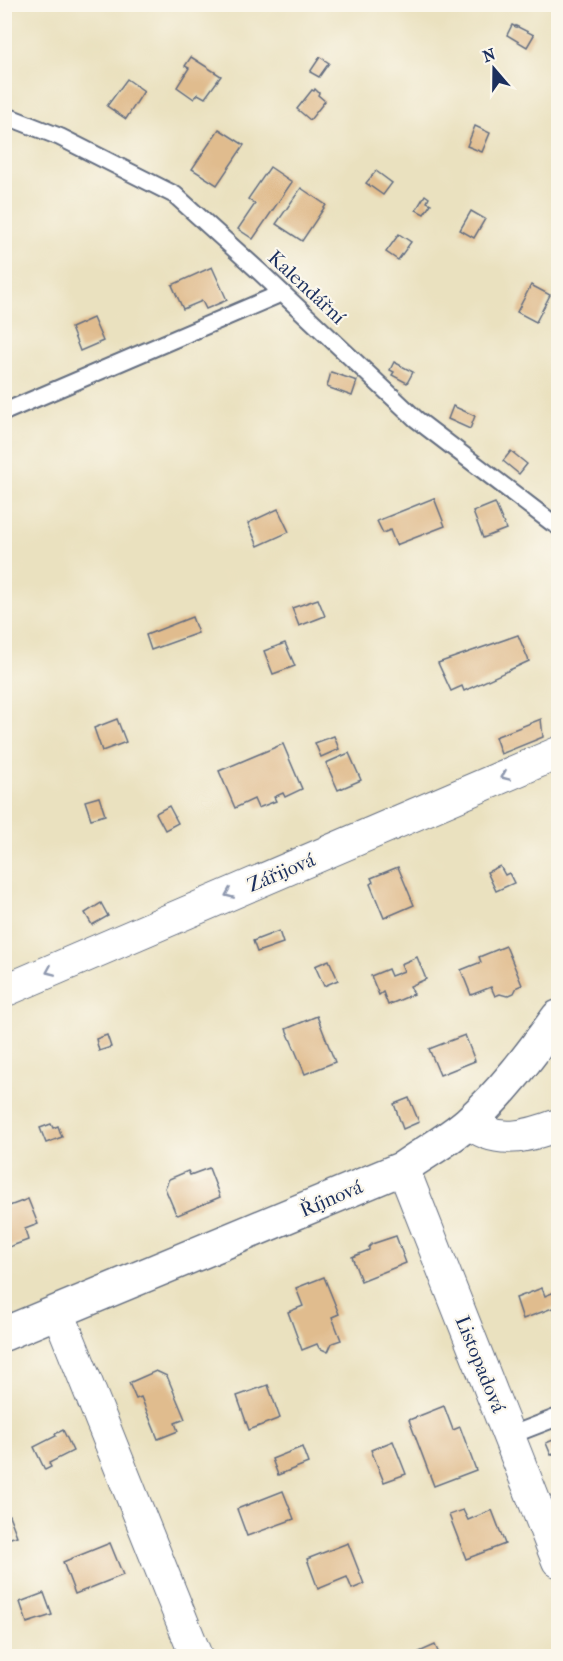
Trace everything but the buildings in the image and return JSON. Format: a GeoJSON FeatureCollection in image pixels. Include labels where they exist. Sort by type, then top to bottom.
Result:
{"type":"FeatureCollection","features":[{"type":"Feature","properties":{"kind":"street","name":"Zářijová"},"geometry":{"type":"LineString","coordinates":[[4,991],[558,753]]}},
{"type":"Feature","properties":{"kind":"street","name":"Říjnová"},"geometry":{"type":"LineString","coordinates":[[4,1334],[403,1168],[469,1122],[522,1066],[558,1017]]}},
{"type":"Feature","properties":{"kind":"street"},"geometry":{"type":"LineString","coordinates":[[469,1122],[490,1134],[506,1138],[525,1136],[558,1125]]}},
{"type":"Feature","properties":{"kind":"street","name":"Listopadová"},"geometry":{"type":"LineString","coordinates":[[403,1168],[558,1561]]}},
{"type":"Feature","properties":{"kind":"street"},"geometry":{"type":"LineString","coordinates":[[58,1312],[196,1656]]}},
{"type":"Feature","properties":{"kind":"lane","name":"Kalendářní"},"geometry":{"type":"LineString","coordinates":[[4,115],[60,137],[175,195],[416,419],[558,526]]}},
{"type":"Feature","properties":{"kind":"lane"},"geometry":{"type":"LineString","coordinates":[[4,412],[282,293]]}},
{"type":"Feature","properties":{"kind":"lane"},"geometry":{"type":"LineString","coordinates":[[509,1436],[558,1418]]}}]}
